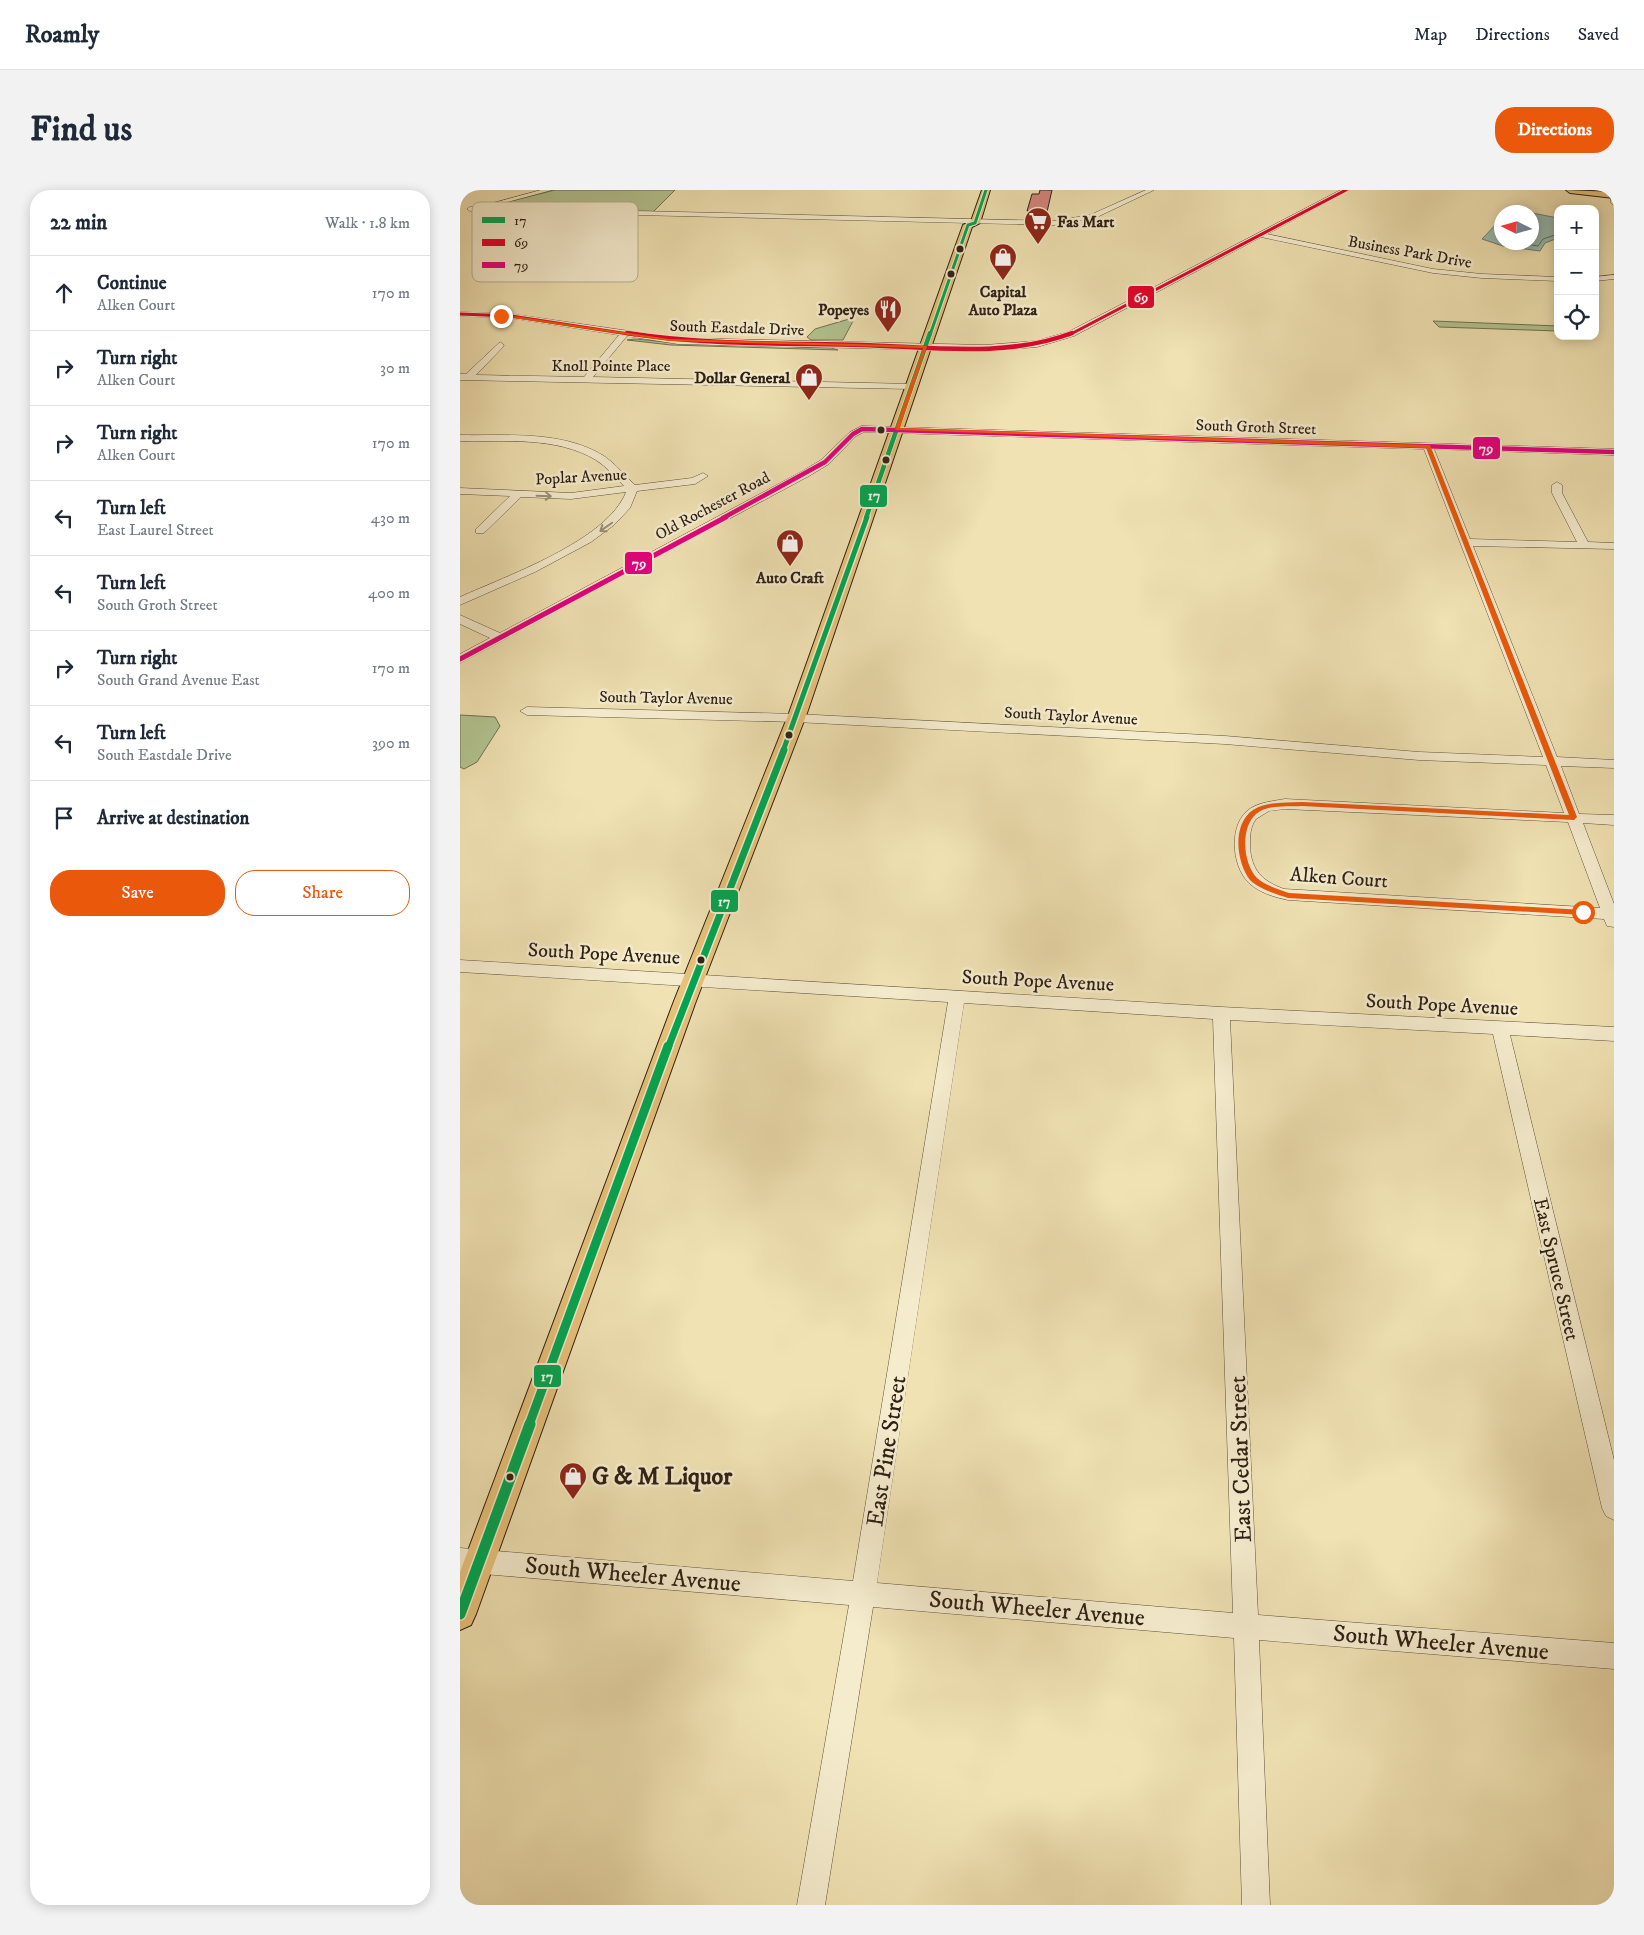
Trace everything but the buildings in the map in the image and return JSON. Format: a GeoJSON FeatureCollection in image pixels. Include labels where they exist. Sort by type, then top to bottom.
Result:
{"type":"FeatureCollection","features":[{"type":"Feature","properties":{"kind":"main road"},"geometry":{"type":"LineString","coordinates":[[460,1614],[470,1560],[796,718],[926,347],[968,220],[986,190]]}},
{"type":"Feature","properties":{"kind":"main road"},"geometry":{"type":"LineString","coordinates":[[1570,190],[1614,194]]}},
{"type":"Feature","properties":{"kind":"main road"},"geometry":{"type":"LineString","coordinates":[[1600,190],[1614,194]]}},
{"type":"Feature","properties":{"kind":"street"},"geometry":{"type":"LineString","coordinates":[[499,202],[549,190]]}},
{"type":"Feature","properties":{"kind":"street"},"geometry":{"type":"LineString","coordinates":[[638,214],[1054,223],[1098,217],[1151,190]]}},
{"type":"Feature","properties":{"kind":"street"},"geometry":{"type":"LineString","coordinates":[[926,347],[1010,348],[1061,338],[1346,190]]}},
{"type":"Feature","properties":{"kind":"street"},"geometry":{"type":"LineString","coordinates":[[1614,194],[1614,203]]}},
{"type":"Feature","properties":{"kind":"street"},"geometry":{"type":"LineString","coordinates":[[462,212],[470,209]]}},
{"type":"Feature","properties":{"kind":"street","name":"Business Park Drive"},"geometry":{"type":"LineString","coordinates":[[1260,235],[1433,271],[1469,276],[1554,279]]}},
{"type":"Feature","properties":{"kind":"street"},"geometry":{"type":"LineString","coordinates":[[1599,278],[1614,276]]}},
{"type":"Feature","properties":{"kind":"street","name":"South Eastdale Drive"},"geometry":{"type":"LineString","coordinates":[[460,314],[511,316],[678,341],[926,347]]}},
{"type":"Feature","properties":{"kind":"street"},"geometry":{"type":"LineString","coordinates":[[586,380],[624,334]]}},
{"type":"Feature","properties":{"kind":"street"},"geometry":{"type":"LineString","coordinates":[[464,377],[500,345]]}},
{"type":"Feature","properties":{"kind":"street","name":"Knoll Pointe Place"},"geometry":{"type":"LineString","coordinates":[[464,377],[912,386]]}},
{"type":"Feature","properties":{"kind":"street","name":"Old Rochester Road"},"geometry":{"type":"LineString","coordinates":[[460,658],[805,474],[825,462],[856,431],[871,428],[897,429]]}},
{"type":"Feature","properties":{"kind":"street","name":"South Groth Street"},"geometry":{"type":"LineString","coordinates":[[897,429],[1614,452]]}},
{"type":"Feature","properties":{"kind":"street"},"geometry":{"type":"LineString","coordinates":[[460,438],[545,441],[578,448],[606,462],[633,489],[632,499],[627,507],[610,525],[564,552],[460,601]]}},
{"type":"Feature","properties":{"kind":"street"},"geometry":{"type":"LineString","coordinates":[[1428,446],[1574,817],[1612,919]]}},
{"type":"Feature","properties":{"kind":"street","name":"Poplar Avenue"},"geometry":{"type":"LineString","coordinates":[[460,491],[571,496],[695,481],[703,476]]}},
{"type":"Feature","properties":{"kind":"street"},"geometry":{"type":"LineString","coordinates":[[1557,485],[1557,493],[1584,545]]}},
{"type":"Feature","properties":{"kind":"street"},"geometry":{"type":"LineString","coordinates":[[480,531],[517,495]]}},
{"type":"Feature","properties":{"kind":"street"},"geometry":{"type":"LineString","coordinates":[[1466,542],[1614,546]]}},
{"type":"Feature","properties":{"kind":"street"},"geometry":{"type":"LineString","coordinates":[[460,619],[499,638]]}},
{"type":"Feature","properties":{"kind":"street","name":"South Taylor Avenue"},"geometry":{"type":"LineString","coordinates":[[526,711],[796,718],[1136,735],[1419,756],[1614,764]]}},
{"type":"Feature","properties":{"kind":"street","name":"Alken Court"},"geometry":{"type":"LineString","coordinates":[[1612,919],[1288,895],[1268,889],[1253,878],[1245,865],[1242,832],[1247,818],[1260,808],[1278,805],[1614,820]]}},
{"type":"Feature","properties":{"kind":"street","name":"South Pope Avenue"},"geometry":{"type":"LineString","coordinates":[[460,966],[1221,1013],[1614,1034]]}},
{"type":"Feature","properties":{"kind":"street","name":"East Pine Street"},"geometry":{"type":"LineString","coordinates":[[811,1905],[863,1594],[957,996]]}},
{"type":"Feature","properties":{"kind":"street","name":"East Cedar Street"},"geometry":{"type":"LineString","coordinates":[[1221,1013],[1227,1106],[1256,1905]]}},
{"type":"Feature","properties":{"kind":"street","name":"East Spruce Street"},"geometry":{"type":"LineString","coordinates":[[1500,1029],[1614,1508]]}},
{"type":"Feature","properties":{"kind":"street","name":"South Wheeler Avenue"},"geometry":{"type":"LineString","coordinates":[[470,1560],[1614,1656]]}},
{"type":"Feature","properties":{"kind":"green space"},"geometry":{"type":"Polygon","coordinates":[[[555,190],[675,190],[653,212],[638,212],[638,202],[507,202],[555,190]]]}},
{"type":"Feature","properties":{"kind":"green space"},"geometry":{"type":"Polygon","coordinates":[[[849,319],[853,321],[843,340],[811,340],[807,337],[815,329],[849,319]]]}},
{"type":"Feature","properties":{"kind":"green space"},"geometry":{"type":"Polygon","coordinates":[[[1433,321],[1554,326],[1554,331],[1439,327],[1433,321]]]}},
{"type":"Feature","properties":{"kind":"green space"},"geometry":{"type":"Polygon","coordinates":[[[627,340],[677,343],[831,348],[838,350],[671,345],[627,340]]]}},
{"type":"Feature","properties":{"kind":"green space"},"geometry":{"type":"Polygon","coordinates":[[[460,715],[495,717],[500,726],[477,762],[464,769],[460,767],[460,715]]]}},
{"type":"Feature","properties":{"kind":"water"},"geometry":{"type":"Polygon","coordinates":[[[1539,214],[1554,217],[1554,240],[1545,243],[1540,251],[1533,250],[1539,250],[1539,214]]]}},
{"type":"Feature","properties":{"kind":"water"},"geometry":{"type":"Polygon","coordinates":[[[1494,226],[1494,243],[1482,239],[1494,226]]]}},
{"type":"Feature","properties":{"kind":"transit line","name":"17"},"geometry":{"type":"LineString","coordinates":[[460,1614],[685,1001],[798,713],[968,225],[975,223],[986,190]]}},
{"type":"Feature","properties":{"kind":"transit line","name":"69"},"geometry":{"type":"LineString","coordinates":[[460,314],[511,316],[678,341],[985,348],[1037,344],[1071,334],[1346,190]]}},
{"type":"Feature","properties":{"kind":"transit line","name":"79"},"geometry":{"type":"LineString","coordinates":[[460,659],[805,474],[825,462],[853,434],[862,429],[1614,452]]}},
{"type":"Feature","properties":{"kind":"place","name":"Fas Mart"},"geometry":{"type":"Point","coordinates":[1038,245]}},
{"type":"Feature","properties":{"kind":"place","name":"Capital Auto Plaza"},"geometry":{"type":"Point","coordinates":[1003,281]}},
{"type":"Feature","properties":{"kind":"place","name":"Popeyes"},"geometry":{"type":"Point","coordinates":[888,333]}},
{"type":"Feature","properties":{"kind":"place","name":"Dollar General"},"geometry":{"type":"Point","coordinates":[809,401]}},
{"type":"Feature","properties":{"kind":"place","name":"Auto Craft"},"geometry":{"type":"Point","coordinates":[790,567]}},
{"type":"Feature","properties":{"kind":"place","name":"G & M Liquor"},"geometry":{"type":"Point","coordinates":[573,1500]}},
{"type":"Feature","properties":{"kind":"route"},"geometry":{"type":"LineString","coordinates":[[501,316],[669,340],[926,347],[897,429],[1428,446],[1574,817],[1302,804],[1268,806],[1254,812],[1247,818],[1244,825],[1242,843],[1245,865],[1253,878],[1268,889],[1302,897],[1583,912]]}}]}
